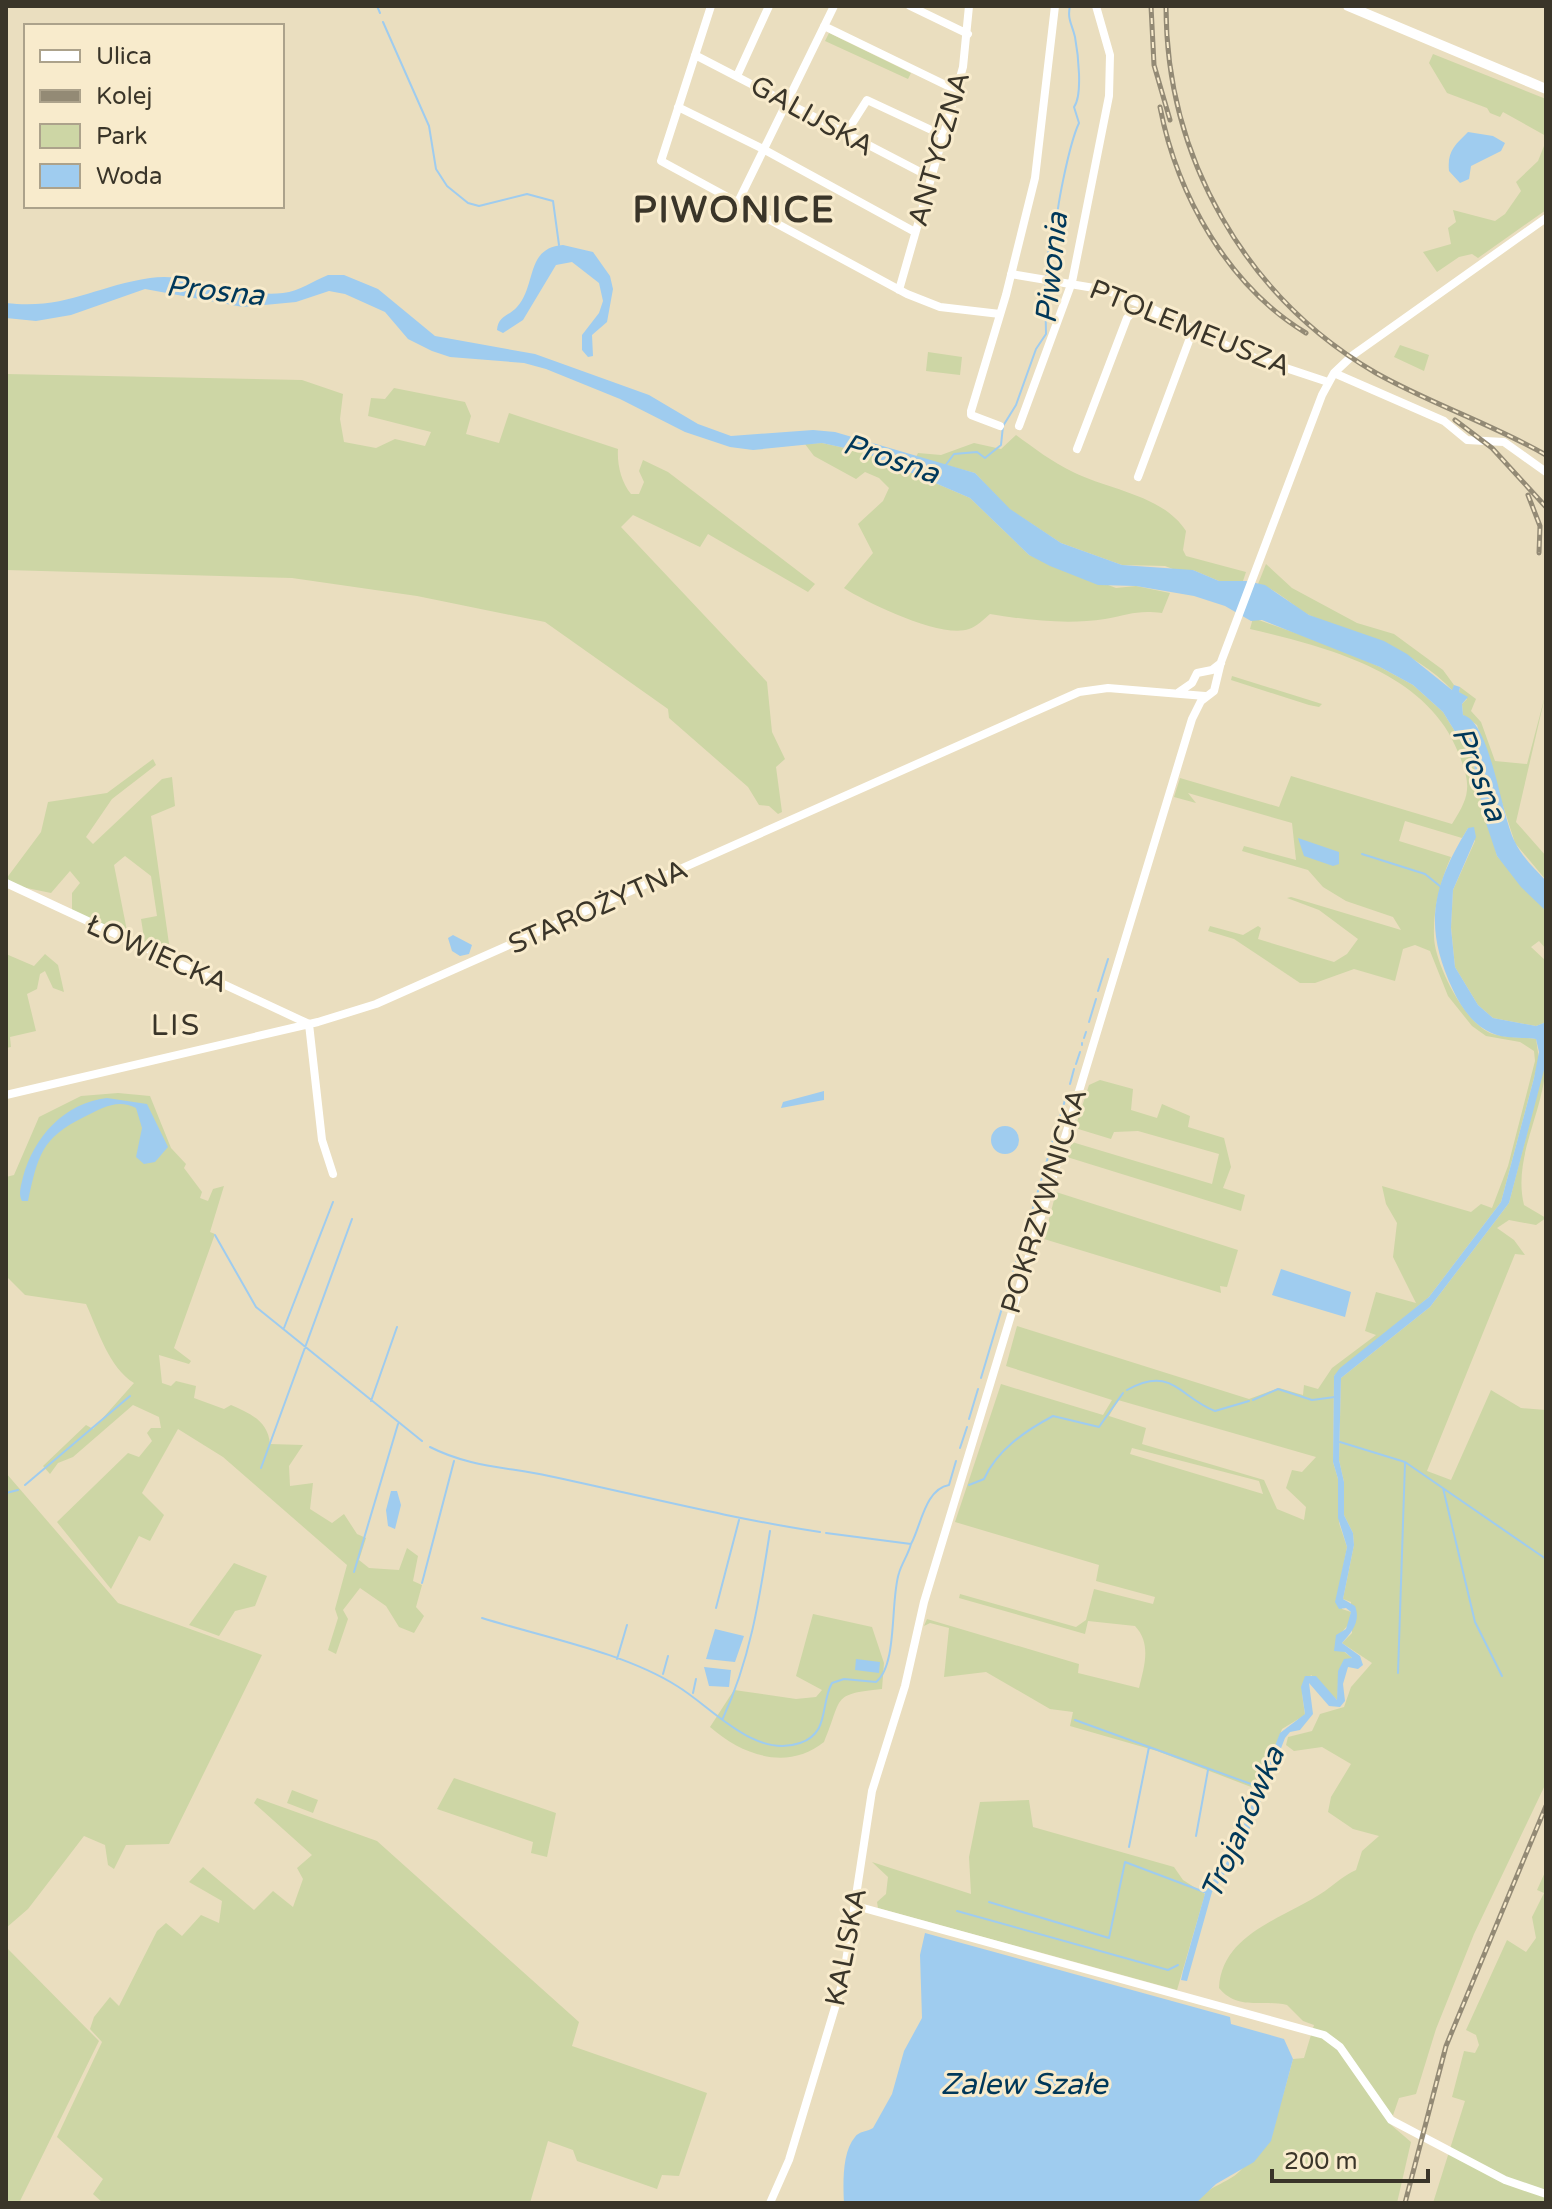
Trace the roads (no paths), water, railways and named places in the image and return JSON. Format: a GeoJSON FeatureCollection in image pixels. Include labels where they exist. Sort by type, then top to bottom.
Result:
{"type":"FeatureCollection","features":[{"type":"Feature","properties":{"kind":"main road"},"geometry":{"type":"LineString","coordinates":[[1348,6],[1546,89]]}},
{"type":"Feature","properties":{"kind":"street"},"geometry":{"type":"LineString","coordinates":[[711,6],[661,161],[899,290],[940,307],[1000,314]]}},
{"type":"Feature","properties":{"kind":"street"},"geometry":{"type":"LineString","coordinates":[[737,76],[769,6]]}},
{"type":"Feature","properties":{"kind":"street"},"geometry":{"type":"LineString","coordinates":[[738,202],[834,6]]}},
{"type":"Feature","properties":{"kind":"street"},"geometry":{"type":"LineString","coordinates":[[910,6],[968,34]]}},
{"type":"Feature","properties":{"kind":"street","name":"ANTYCZNA"},"geometry":{"type":"LineString","coordinates":[[899,290],[956,90],[968,34],[969,6]]}},
{"type":"Feature","properties":{"kind":"street"},"geometry":{"type":"LineString","coordinates":[[1000,426],[971,415],[1011,274],[1038,163],[1055,6]]}},
{"type":"Feature","properties":{"kind":"street"},"geometry":{"type":"LineString","coordinates":[[1019,426],[1072,282],[1110,88],[1110,55],[1096,6]]}},
{"type":"Feature","properties":{"kind":"street"},"geometry":{"type":"LineString","coordinates":[[824,26],[956,90]]}},
{"type":"Feature","properties":{"kind":"street","name":"GALIJSKA"},"geometry":{"type":"LineString","coordinates":[[695,55],[787,100],[930,177]]}},
{"type":"Feature","properties":{"kind":"street"},"geometry":{"type":"LineString","coordinates":[[846,133],[867,100],[942,135]]}},
{"type":"Feature","properties":{"kind":"street"},"geometry":{"type":"LineString","coordinates":[[678,107],[763,149],[915,232]]}},
{"type":"Feature","properties":{"kind":"street"},"geometry":{"type":"LineString","coordinates":[[1192,683],[1201,695],[1214,691],[1221,662],[1334,373],[1353,355],[1546,218]]}},
{"type":"Feature","properties":{"kind":"street","name":"PTOLEMEUSZA"},"geometry":{"type":"LineString","coordinates":[[1011,274],[1106,290],[1265,362],[1328,382]]}},
{"type":"Feature","properties":{"kind":"street"},"geometry":{"type":"LineString","coordinates":[[1077,449],[1127,318],[1133,312],[1165,315]]}},
{"type":"Feature","properties":{"kind":"street"},"geometry":{"type":"LineString","coordinates":[[1138,477],[1193,330]]}},
{"type":"Feature","properties":{"kind":"street"},"geometry":{"type":"LineString","coordinates":[[1334,373],[1444,421],[1467,440],[1504,442],[1546,472]]}},
{"type":"Feature","properties":{"kind":"street"},"geometry":{"type":"LineString","coordinates":[[1193,715],[1190,701],[1176,694],[1192,683],[1197,673],[1221,662]]}},
{"type":"Feature","properties":{"kind":"street"},"geometry":{"type":"LineString","coordinates":[[1207,671],[1216,680]]}},
{"type":"Feature","properties":{"kind":"street","name":"STAROŻYTNA"},"geometry":{"type":"LineString","coordinates":[[6,1095],[361,1009],[1079,692],[1108,688],[1201,695]]}},
{"type":"Feature","properties":{"kind":"street","name":"POKRZYWNICKA"},"geometry":{"type":"LineString","coordinates":[[905,1686],[924,1602],[1201,695]]}},
{"type":"Feature","properties":{"kind":"street","name":"ŁOWIECKA"},"geometry":{"type":"LineString","coordinates":[[6,883],[309,1024]]}},
{"type":"Feature","properties":{"kind":"street"},"geometry":{"type":"LineString","coordinates":[[309,1024],[322,1140],[333,1174]]}},
{"type":"Feature","properties":{"kind":"street","name":"KALISKA"},"geometry":{"type":"LineString","coordinates":[[770,2203],[789,2160],[832,2024],[846,1967],[872,1791],[905,1686]]}},
{"type":"Feature","properties":{"kind":"street"},"geometry":{"type":"LineString","coordinates":[[856,1906],[1318,2033],[1333,2040],[1376,2103],[1397,2125],[1442,2144],[1505,2180],[1546,2194]]}},
{"type":"Feature","properties":{"kind":"water"},"geometry":{"type":"Polygon","coordinates":[[[1468,132],[1493,136],[1505,143],[1501,151],[1471,166],[1469,179],[1460,183],[1449,171],[1449,158],[1468,132]]]}},
{"type":"Feature","properties":{"kind":"water"},"geometry":{"type":"Polygon","coordinates":[[[563,245],[593,252],[610,276],[613,289],[607,322],[592,335],[593,356],[588,357],[582,350],[582,335],[599,313],[603,301],[599,283],[572,262],[556,265],[523,320],[503,333],[497,330],[502,319],[523,298],[537,260],[551,248],[563,245]]]}},
{"type":"Feature","properties":{"kind":"water","name":"Prosna"},"geometry":{"type":"Polygon","coordinates":[[[328,275],[344,275],[378,289],[435,336],[535,354],[649,395],[698,424],[731,436],[813,430],[835,432],[975,473],[1010,509],[1061,543],[1122,565],[1193,570],[1219,581],[1265,585],[1309,615],[1384,641],[1407,654],[1452,690],[1454,685],[1460,687],[1459,692],[1468,697],[1462,704],[1463,715],[1473,721],[1488,751],[1515,842],[1546,881],[1546,911],[1521,887],[1497,856],[1485,820],[1473,761],[1443,712],[1413,685],[1380,667],[1262,620],[1251,621],[1225,606],[1194,596],[1136,586],[1098,585],[1050,566],[1029,555],[970,498],[863,452],[822,443],[753,450],[730,447],[685,432],[620,399],[546,369],[524,363],[450,357],[432,351],[408,339],[385,312],[345,294],[329,291],[296,302],[243,307],[145,289],[71,315],[36,321],[6,318],[6,303],[46,303],[150,278],[183,279],[266,294],[295,290],[328,275]]]}},
{"type":"Feature","properties":{"kind":"water"},"geometry":{"type":"Polygon","coordinates":[[[1474,827],[1476,837],[1453,890],[1451,928],[1455,967],[1478,1005],[1493,1018],[1536,1026],[1546,1022],[1545,1066],[1509,1203],[1430,1307],[1341,1378],[1339,1460],[1344,1482],[1344,1515],[1353,1533],[1354,1545],[1343,1599],[1355,1606],[1357,1617],[1342,1643],[1360,1656],[1363,1665],[1358,1669],[1348,1667],[1343,1684],[1345,1701],[1340,1707],[1329,1706],[1309,1683],[1313,1714],[1300,1730],[1290,1732],[1285,1738],[1241,1851],[1212,1892],[1187,1981],[1181,1980],[1206,1890],[1232,1855],[1280,1733],[1305,1714],[1301,1687],[1305,1676],[1316,1676],[1337,1700],[1338,1671],[1344,1659],[1352,1658],[1345,1652],[1334,1651],[1336,1635],[1346,1629],[1351,1612],[1346,1608],[1339,1609],[1335,1602],[1347,1547],[1338,1518],[1338,1479],[1333,1462],[1334,1376],[1429,1297],[1501,1202],[1534,1078],[1539,1052],[1536,1039],[1499,1036],[1475,1022],[1456,997],[1438,946],[1435,926],[1440,888],[1456,849],[1468,828],[1474,827]]]}},
{"type":"Feature","properties":{"kind":"water"},"geometry":{"type":"Polygon","coordinates":[[[1298,838],[1339,852],[1339,864],[1333,866],[1304,856],[1298,838]]]}},
{"type":"Feature","properties":{"kind":"water"},"geometry":{"type":"Polygon","coordinates":[[[453,935],[472,945],[469,954],[460,956],[452,951],[448,938],[453,935]]]}},
{"type":"Feature","properties":{"kind":"water"},"geometry":{"type":"Polygon","coordinates":[[[824,1091],[824,1100],[781,1108],[783,1102],[824,1091]]]}},
{"type":"Feature","properties":{"kind":"water"},"geometry":{"type":"Polygon","coordinates":[[[107,1098],[147,1104],[168,1147],[155,1162],[144,1164],[136,1157],[142,1128],[136,1108],[116,1104],[103,1108],[70,1125],[50,1141],[39,1160],[28,1201],[22,1201],[23,1177],[43,1136],[53,1124],[77,1107],[107,1098]]]}},
{"type":"Feature","properties":{"kind":"water"},"geometry":{"type":"Polygon","coordinates":[[[1005,1126],[1015,1130],[1019,1140],[1015,1150],[1005,1154],[995,1150],[991,1140],[995,1130],[1005,1126]]]}},
{"type":"Feature","properties":{"kind":"water"},"geometry":{"type":"Polygon","coordinates":[[[1281,1269],[1351,1292],[1345,1317],[1272,1295],[1281,1269]]]}},
{"type":"Feature","properties":{"kind":"water"},"geometry":{"type":"Polygon","coordinates":[[[391,1491],[397,1491],[401,1505],[395,1529],[388,1526],[386,1510],[391,1491]]]}},
{"type":"Feature","properties":{"kind":"water"},"geometry":{"type":"Polygon","coordinates":[[[715,1629],[744,1636],[735,1662],[706,1659],[715,1629]]]}},
{"type":"Feature","properties":{"kind":"water"},"geometry":{"type":"Polygon","coordinates":[[[856,1659],[880,1662],[879,1673],[855,1670],[856,1659]]]}},
{"type":"Feature","properties":{"kind":"water"},"geometry":{"type":"Polygon","coordinates":[[[704,1667],[731,1670],[729,1687],[709,1686],[704,1667]]]}},
{"type":"Feature","properties":{"kind":"water","name":"Zalew Szałe"},"geometry":{"type":"Polygon","coordinates":[[[925,1933],[1230,2017],[1231,2024],[1284,2039],[1293,2059],[1271,2141],[1254,2162],[1216,2184],[1196,2203],[844,2203],[844,2168],[851,2143],[859,2134],[873,2128],[892,2094],[904,2051],[922,2018],[920,1955],[925,1933]]]}},
{"type":"Feature","properties":{"kind":"waterway"},"geometry":{"type":"LineString","coordinates":[[377,6],[380,13]]}},
{"type":"Feature","properties":{"kind":"waterway","name":"Piwonia"},"geometry":{"type":"LineString","coordinates":[[1046,275],[1049,246],[1056,237],[1063,179],[1079,123],[1074,107],[1079,84],[1070,6]]}},
{"type":"Feature","properties":{"kind":"waterway"},"geometry":{"type":"LineString","coordinates":[[383,22],[429,126],[436,169],[447,186],[468,203],[479,206],[527,194],[553,201],[559,245]]}},
{"type":"Feature","properties":{"kind":"waterway","name":"Piwonia"},"geometry":{"type":"LineString","coordinates":[[945,466],[954,454],[977,452],[985,458],[1001,445],[1003,426],[1016,405],[1036,349],[1046,334],[1045,281]]}},
{"type":"Feature","properties":{"kind":"waterway"},"geometry":{"type":"LineString","coordinates":[[1362,854],[1425,874],[1441,887]]}},
{"type":"Feature","properties":{"kind":"waterway"},"geometry":{"type":"LineString","coordinates":[[1098,991],[1108,959]]}},
{"type":"Feature","properties":{"kind":"waterway"},"geometry":{"type":"LineString","coordinates":[[1089,1022],[1096,999]]}},
{"type":"Feature","properties":{"kind":"waterway"},"geometry":{"type":"LineString","coordinates":[[1084,1038],[1086,1032]]}},
{"type":"Feature","properties":{"kind":"waterway"},"geometry":{"type":"LineString","coordinates":[[1076,1064],[1080,1052]]}},
{"type":"Feature","properties":{"kind":"waterway"},"geometry":{"type":"LineString","coordinates":[[1070,1084],[1074,1069]]}},
{"type":"Feature","properties":{"kind":"waterway"},"geometry":{"type":"LineString","coordinates":[[1056,1131],[1067,1093]]}},
{"type":"Feature","properties":{"kind":"waterway"},"geometry":{"type":"LineString","coordinates":[[1031,1215],[1053,1140]]}},
{"type":"Feature","properties":{"kind":"waterway"},"geometry":{"type":"LineString","coordinates":[[284,1328],[333,1202]]}},
{"type":"Feature","properties":{"kind":"waterway"},"geometry":{"type":"LineString","coordinates":[[261,1468],[352,1219]]}},
{"type":"Feature","properties":{"kind":"waterway"},"geometry":{"type":"LineString","coordinates":[[1012,1276],[1029,1221]]}},
{"type":"Feature","properties":{"kind":"waterway"},"geometry":{"type":"LineString","coordinates":[[215,1235],[256,1307],[422,1441]]}},
{"type":"Feature","properties":{"kind":"waterway"},"geometry":{"type":"LineString","coordinates":[[1006,1297],[1010,1282]]}},
{"type":"Feature","properties":{"kind":"waterway"},"geometry":{"type":"LineString","coordinates":[[981,1378],[1002,1308]]}},
{"type":"Feature","properties":{"kind":"waterway"},"geometry":{"type":"LineString","coordinates":[[371,1401],[397,1327]]}},
{"type":"Feature","properties":{"kind":"waterway"},"geometry":{"type":"LineString","coordinates":[[1127,1390],[1142,1383],[1165,1382],[1215,1411],[1249,1401]]}},
{"type":"Feature","properties":{"kind":"waterway"},"geometry":{"type":"LineString","coordinates":[[969,1419],[978,1389]]}},
{"type":"Feature","properties":{"kind":"waterway"},"geometry":{"type":"LineString","coordinates":[[1253,1400],[1278,1389],[1312,1400],[1335,1397]]}},
{"type":"Feature","properties":{"kind":"waterway"},"geometry":{"type":"LineString","coordinates":[[969,1485],[984,1479],[996,1459],[1013,1442],[1053,1416],[1099,1427],[1123,1393]]}},
{"type":"Feature","properties":{"kind":"waterway"},"geometry":{"type":"LineString","coordinates":[[25,1485],[130,1396]]}},
{"type":"Feature","properties":{"kind":"waterway"},"geometry":{"type":"LineString","coordinates":[[354,1572],[398,1424]]}},
{"type":"Feature","properties":{"kind":"waterway"},"geometry":{"type":"LineString","coordinates":[[960,1448],[967,1427]]}},
{"type":"Feature","properties":{"kind":"waterway"},"geometry":{"type":"LineString","coordinates":[[1340,1442],[1405,1462],[1546,1559]]}},
{"type":"Feature","properties":{"kind":"waterway"},"geometry":{"type":"LineString","coordinates":[[430,1447],[474,1463],[820,1532]]}},
{"type":"Feature","properties":{"kind":"waterway"},"geometry":{"type":"LineString","coordinates":[[422,1583],[454,1461]]}},
{"type":"Feature","properties":{"kind":"waterway"},"geometry":{"type":"LineString","coordinates":[[826,1533],[911,1544],[934,1493],[949,1485],[956,1461]]}},
{"type":"Feature","properties":{"kind":"waterway"},"geometry":{"type":"LineString","coordinates":[[1398,1673],[1405,1463]]}},
{"type":"Feature","properties":{"kind":"waterway"},"geometry":{"type":"LineString","coordinates":[[1443,1488],[1475,1622],[1502,1676]]}},
{"type":"Feature","properties":{"kind":"waterway"},"geometry":{"type":"LineString","coordinates":[[6,1493],[18,1490]]}},
{"type":"Feature","properties":{"kind":"waterway"},"geometry":{"type":"LineString","coordinates":[[716,1608],[739,1520]]}},
{"type":"Feature","properties":{"kind":"waterway"},"geometry":{"type":"LineString","coordinates":[[723,1718],[748,1649],[770,1531]]}},
{"type":"Feature","properties":{"kind":"waterway"},"geometry":{"type":"LineString","coordinates":[[482,1618],[582,1646],[656,1674],[750,1738],[783,1746],[800,1743],[816,1732],[832,1683],[844,1679],[876,1682],[883,1674],[891,1647],[896,1585],[911,1544]]}},
{"type":"Feature","properties":{"kind":"waterway"},"geometry":{"type":"LineString","coordinates":[[617,1659],[627,1625]]}},
{"type":"Feature","properties":{"kind":"waterway"},"geometry":{"type":"LineString","coordinates":[[663,1674],[668,1656]]}},
{"type":"Feature","properties":{"kind":"waterway"},"geometry":{"type":"LineString","coordinates":[[693,1693],[696,1679]]}},
{"type":"Feature","properties":{"kind":"waterway","name":"Trojanówka"},"geometry":{"type":"LineString","coordinates":[[1075,1720],[1262,1788]]}},
{"type":"Feature","properties":{"kind":"waterway"},"geometry":{"type":"LineString","coordinates":[[1129,1847],[1149,1747]]}},
{"type":"Feature","properties":{"kind":"waterway"},"geometry":{"type":"LineString","coordinates":[[1196,1836],[1208,1770]]}},
{"type":"Feature","properties":{"kind":"waterway","name":"Trojanówka"},"geometry":{"type":"LineString","coordinates":[[989,1902],[1109,1938],[1125,1862],[1207,1893]]}},
{"type":"Feature","properties":{"kind":"waterway"},"geometry":{"type":"LineString","coordinates":[[957,1911],[1168,1970],[1178,1965]]}},
{"type":"Feature","properties":{"kind":"railway"},"geometry":{"type":"LineString","coordinates":[[1151,6],[1154,65],[1170,120]]}},
{"type":"Feature","properties":{"kind":"railway"},"geometry":{"type":"LineString","coordinates":[[1166,6],[1170,62],[1180,116],[1198,168],[1222,218],[1252,263],[1288,305],[1329,342],[1376,373],[1546,455]]}},
{"type":"Feature","properties":{"kind":"railway"},"geometry":{"type":"LineString","coordinates":[[1160,107],[1179,173],[1210,235],[1253,290],[1306,333]]}},
{"type":"Feature","properties":{"kind":"railway"},"geometry":{"type":"LineString","coordinates":[[1455,420],[1492,448],[1546,507]]}},
{"type":"Feature","properties":{"kind":"railway"},"geometry":{"type":"LineString","coordinates":[[1528,495],[1540,526],[1539,553]]}},
{"type":"Feature","properties":{"kind":"railway"},"geometry":{"type":"LineString","coordinates":[[1405,2203],[1446,2046],[1546,1806]]}},
{"type":"Feature","properties":{"kind":"district","name":"PIWONICE"},"geometry":{"type":"Point","coordinates":[734,210]}},
{"type":"Feature","properties":{"kind":"district","name":"LIS"},"geometry":{"type":"Point","coordinates":[176,1025]}}]}
